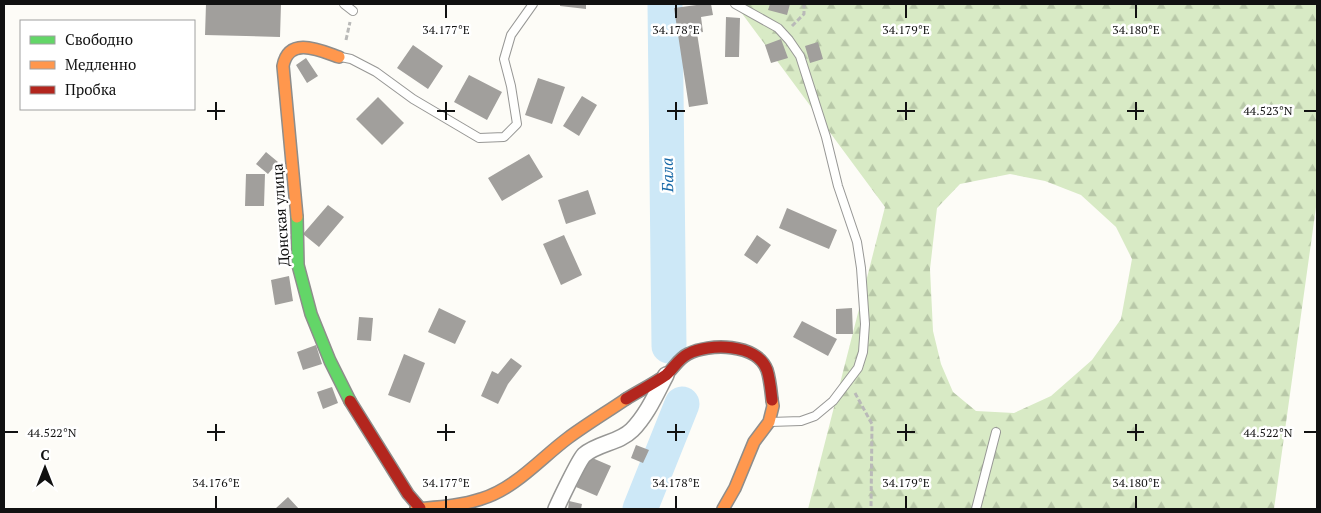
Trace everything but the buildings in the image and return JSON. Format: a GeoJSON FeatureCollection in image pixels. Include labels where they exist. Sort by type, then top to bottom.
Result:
{"type":"FeatureCollection","features":[{"type":"Feature","properties":{"kind":"street","name":"Донская улица"},"geometry":{"type":"LineString","coordinates":[[339,57],[307,48],[295,48],[286,55],[283,66],[297,210],[298,265],[311,314],[330,361],[352,404],[418,509]]}},
{"type":"Feature","properties":{"kind":"street"},"geometry":{"type":"LineString","coordinates":[[556,509],[559,499],[584,456],[607,443],[621,439],[632,430],[648,407],[666,375],[687,354],[717,348],[744,349],[758,357],[767,369],[773,406],[769,422],[754,442],[735,488],[723,509]]}},
{"type":"Feature","properties":{"kind":"street"},"geometry":{"type":"LineString","coordinates":[[418,509],[454,505],[482,499],[500,490],[516,480],[568,438],[641,389],[666,375]]}},
{"type":"Feature","properties":{"kind":"lane"},"geometry":{"type":"LineString","coordinates":[[344,4],[353,11]]}},
{"type":"Feature","properties":{"kind":"lane"},"geometry":{"type":"LineString","coordinates":[[339,57],[351,59],[376,72],[413,99],[479,138],[504,137],[517,124],[511,86],[504,59],[512,35],[533,4]]}},
{"type":"Feature","properties":{"kind":"lane"},"geometry":{"type":"LineString","coordinates":[[735,4],[765,19],[778,28],[800,56],[826,137],[838,186],[857,242],[861,268],[865,324],[863,352],[858,368],[833,401],[815,416],[801,421],[769,422]]}},
{"type":"Feature","properties":{"kind":"lane"},"geometry":{"type":"LineString","coordinates":[[976,509],[996,432]]}},
{"type":"Feature","properties":{"kind":"path"},"geometry":{"type":"LineString","coordinates":[[784,34],[804,14],[804,4]]}},
{"type":"Feature","properties":{"kind":"path"},"geometry":{"type":"LineString","coordinates":[[339,57],[346,41],[353,11]]}},
{"type":"Feature","properties":{"kind":"path"},"geometry":{"type":"LineString","coordinates":[[849,381],[872,424],[871,509]]}},
{"type":"Feature","properties":{"kind":"green space"},"geometry":{"type":"Polygon","coordinates":[[[735,4],[1317,4],[1317,200],[1274,509],[808,509],[885,207],[735,4]],[[1010,174],[960,184],[937,208],[930,269],[933,331],[941,364],[953,392],[976,411],[1014,413],[1051,396],[1092,360],[1121,319],[1132,259],[1116,227],[1081,195],[1045,181],[1010,174]]]}},
{"type":"Feature","properties":{"kind":"waterway","name":"Бала"},"geometry":{"type":"LineString","coordinates":[[665,4],[669,346]]}},
{"type":"Feature","properties":{"kind":"waterway","name":"Бала"},"geometry":{"type":"LineString","coordinates":[[640,509],[682,404]]}},
{"type":"Feature","properties":{"kind":"traffic: fast"},"geometry":{"type":"LineString","coordinates":[[297,217],[298,265],[311,314],[330,361],[350,401]]}},
{"type":"Feature","properties":{"kind":"traffic: slow"},"geometry":{"type":"LineString","coordinates":[[297,217],[283,66],[286,57],[291,51],[298,48],[314,49],[339,57]]}},
{"type":"Feature","properties":{"kind":"traffic: slow"},"geometry":{"type":"LineString","coordinates":[[416,509],[465,503],[481,499],[505,488],[568,438],[626,399]]}},
{"type":"Feature","properties":{"kind":"traffic: slow"},"geometry":{"type":"LineString","coordinates":[[723,509],[735,488],[754,442],[769,422],[773,406],[772,400]]}},
{"type":"Feature","properties":{"kind":"traffic: jam"},"geometry":{"type":"LineString","coordinates":[[626,399],[666,375],[688,354],[697,350],[720,347],[743,350],[762,361],[767,370],[772,400]]}},
{"type":"Feature","properties":{"kind":"traffic: jam"},"geometry":{"type":"LineString","coordinates":[[350,401],[408,494],[420,508]]}}]}
